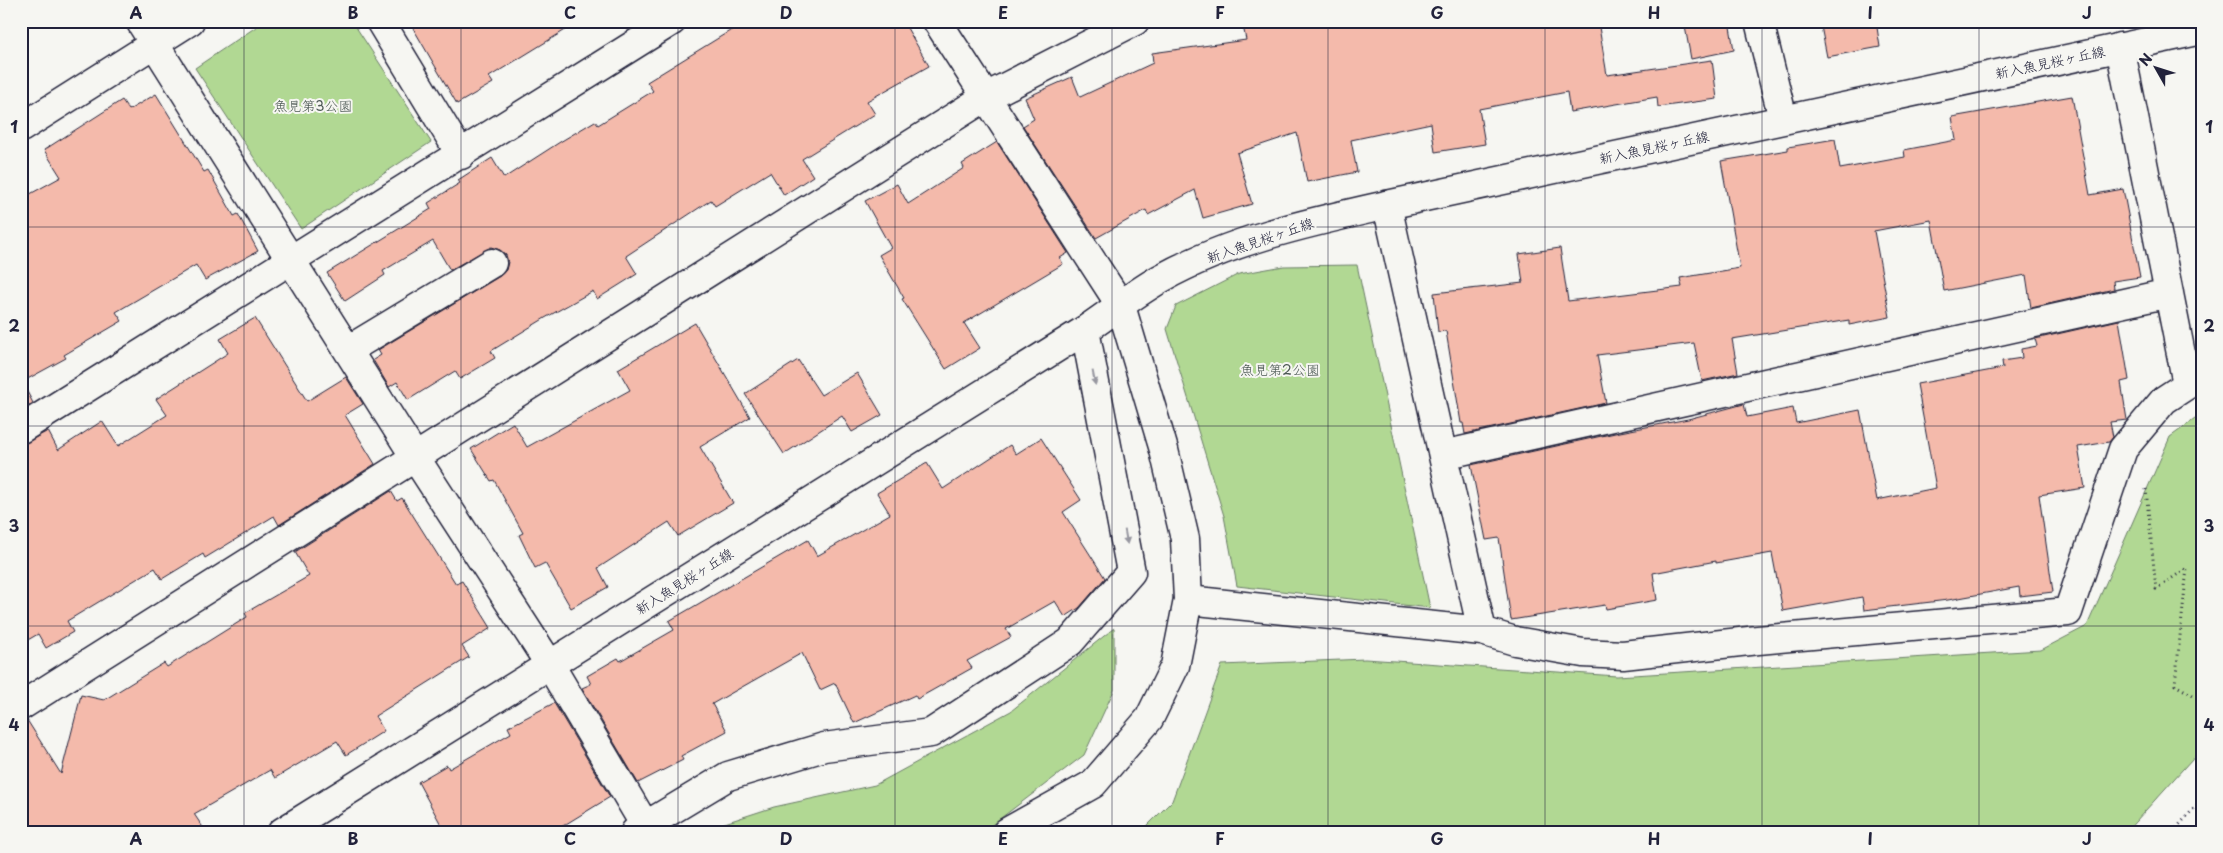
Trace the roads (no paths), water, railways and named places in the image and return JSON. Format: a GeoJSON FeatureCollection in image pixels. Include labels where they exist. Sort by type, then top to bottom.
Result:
{"type":"FeatureCollection","features":[{"type":"Feature","properties":{"kind":"street"},"geometry":{"type":"LineString","coordinates":[[21,128],[147,32],[190,21]]}},
{"type":"Feature","properties":{"kind":"street"},"geometry":{"type":"LineString","coordinates":[[380,21],[461,155]]}},
{"type":"Feature","properties":{"kind":"street"},"geometry":{"type":"LineString","coordinates":[[21,429],[672,21]]}},
{"type":"Feature","properties":{"kind":"street"},"geometry":{"type":"LineString","coordinates":[[937,21],[1121,306],[1164,450],[1185,539],[1188,600],[1175,666],[1149,719],[1093,784],[1007,832]]}},
{"type":"Feature","properties":{"kind":"street"},"geometry":{"type":"LineString","coordinates":[[21,706],[986,97],[1135,21]]}},
{"type":"Feature","properties":{"kind":"street"},"geometry":{"type":"LineString","coordinates":[[1759,21],[1783,120]]}},
{"type":"Feature","properties":{"kind":"street","name":"新入魚見桜ヶ丘線"},"geometry":{"type":"LineString","coordinates":[[282,832],[1085,330],[1161,279],[1235,246],[1308,222],[2120,47],[2201,27]]}},
{"type":"Feature","properties":{"kind":"street"},"geometry":{"type":"LineString","coordinates":[[147,32],[415,457],[550,665],[641,829],[728,776],[824,747],[930,733],[1070,642],[1131,572],[1085,330]]}},
{"type":"Feature","properties":{"kind":"street"},"geometry":{"type":"LineString","coordinates":[[1188,600],[1482,630],[1515,641],[1573,651],[1624,655],[1758,640],[2068,612],[2122,449],[2164,400],[2194,380],[2169,293],[2120,47]]}},
{"type":"Feature","properties":{"kind":"street"},"geometry":{"type":"LineString","coordinates":[[1387,205],[1482,630]]}},
{"type":"Feature","properties":{"kind":"street"},"geometry":{"type":"LineString","coordinates":[[348,350],[492,263]]}},
{"type":"Feature","properties":{"kind":"street"},"geometry":{"type":"LineString","coordinates":[[1443,455],[2169,293]]}},
{"type":"Feature","properties":{"kind":"park label","name":"魚見第3公園"},"geometry":{"type":"Point","coordinates":[313,105]}},
{"type":"Feature","properties":{"kind":"park label","name":"魚見第2公園"},"geometry":{"type":"Point","coordinates":[1280,369]}}]}
